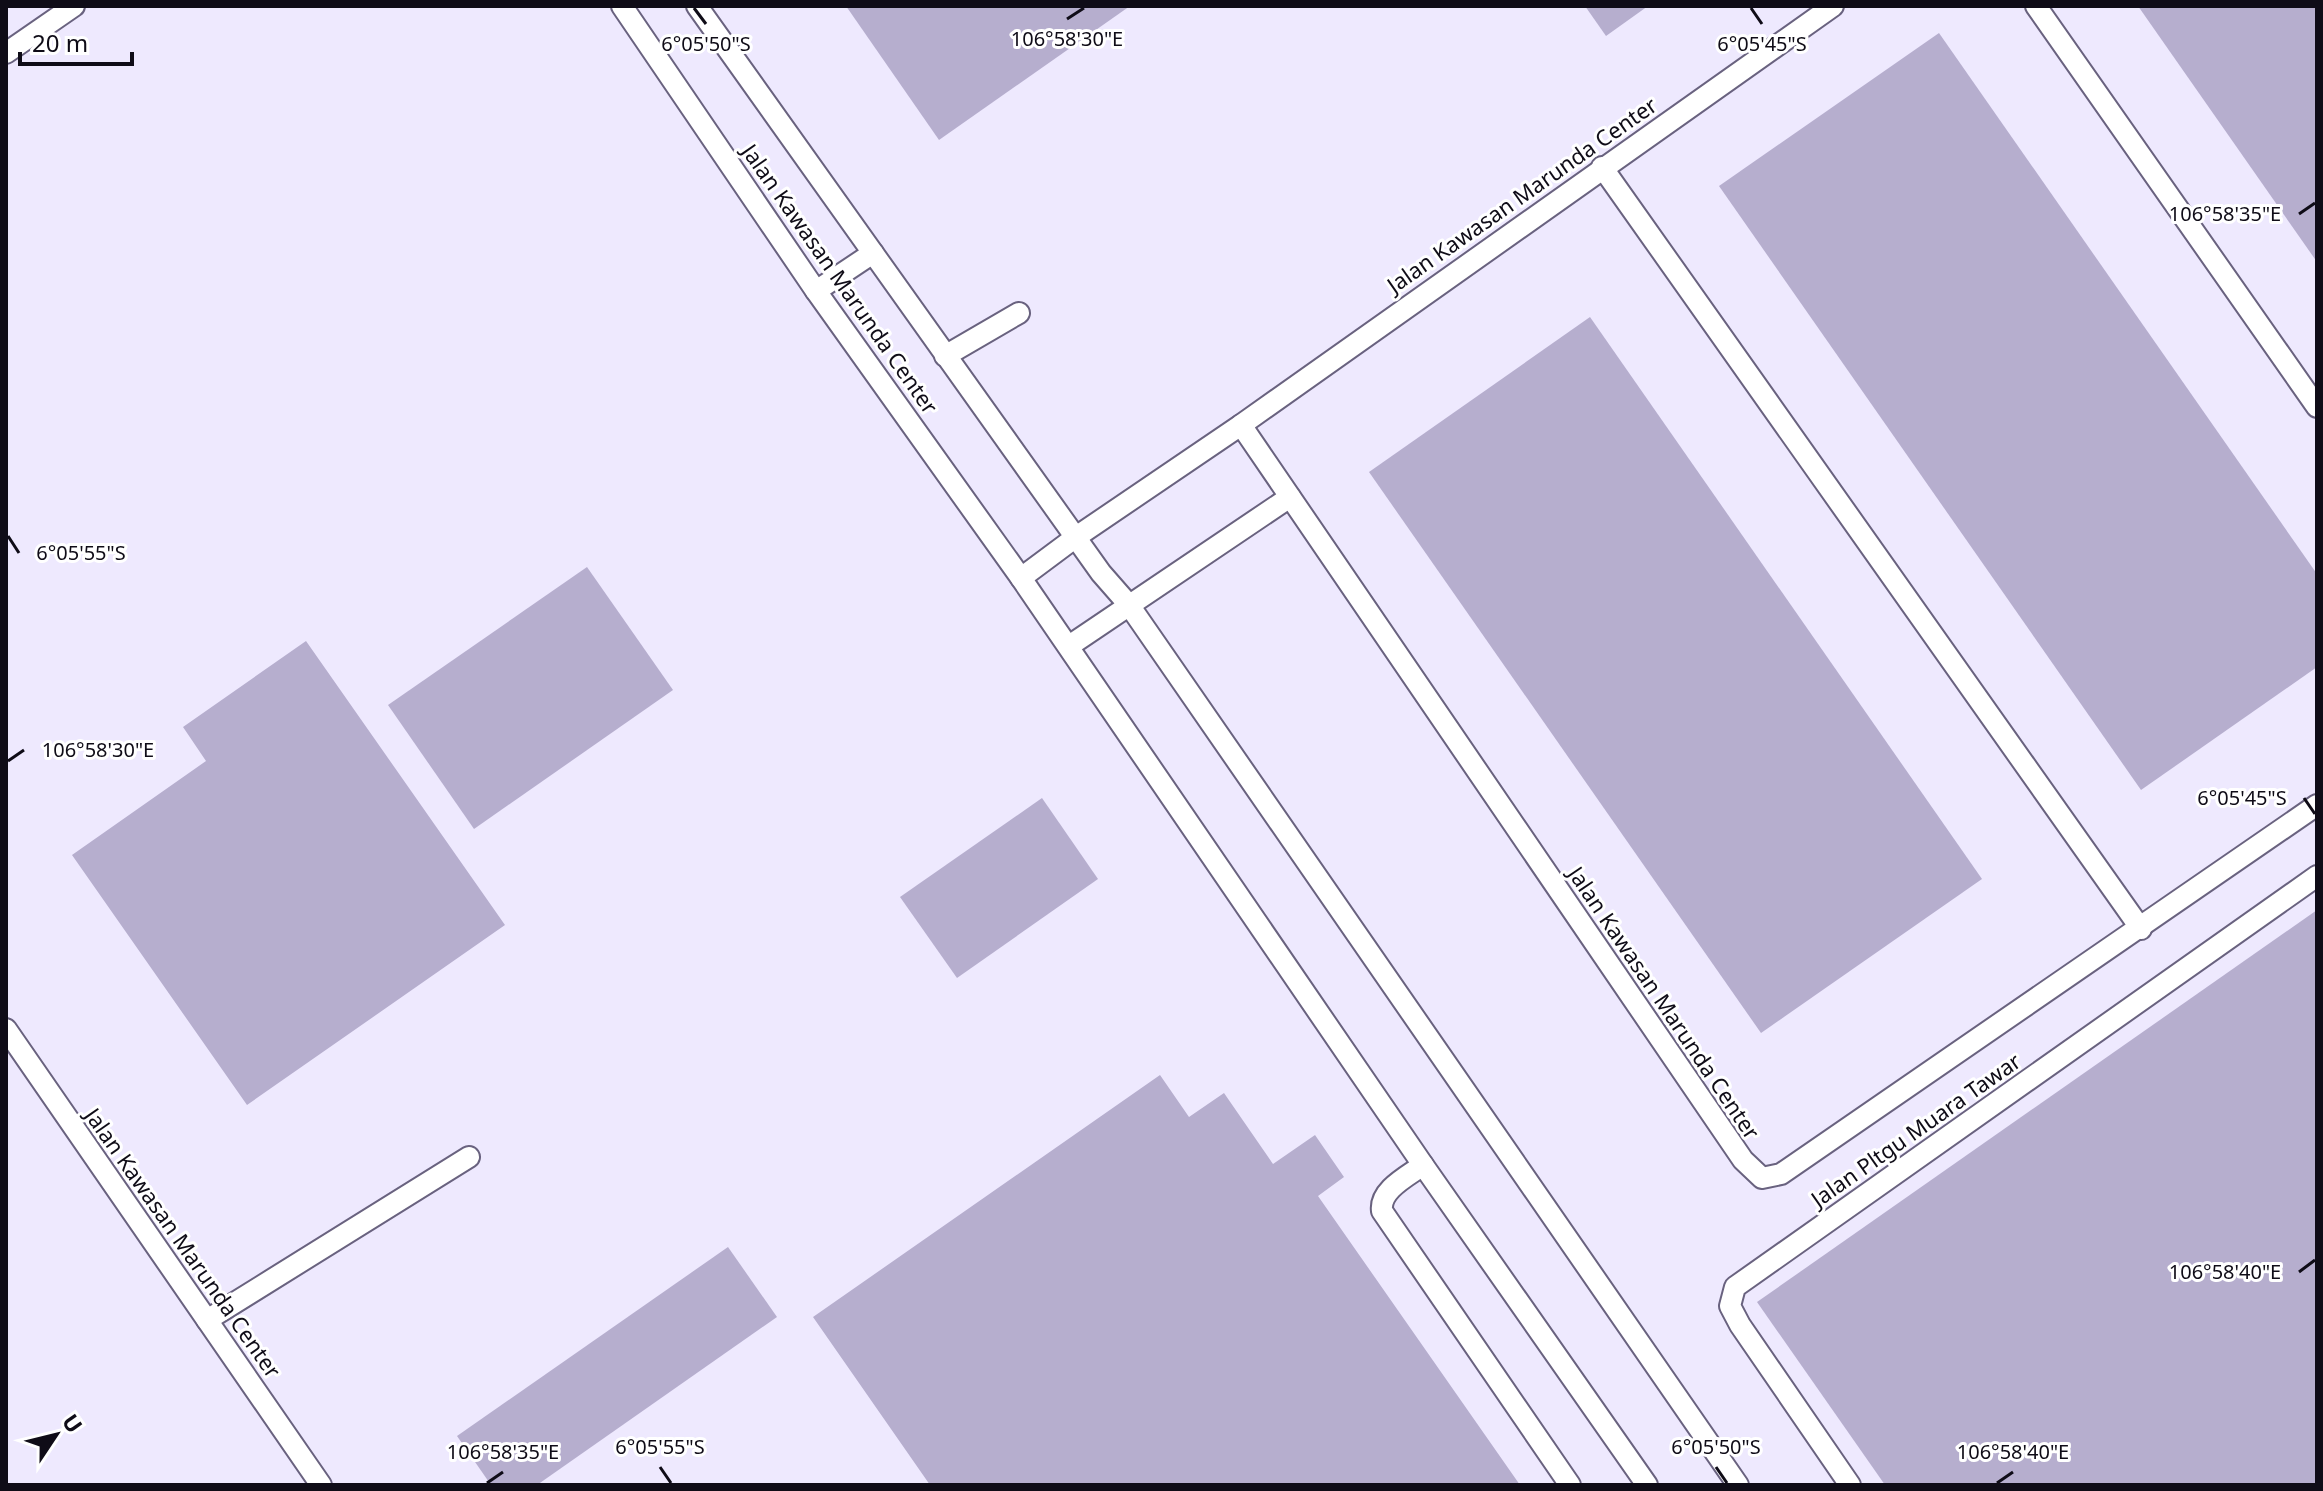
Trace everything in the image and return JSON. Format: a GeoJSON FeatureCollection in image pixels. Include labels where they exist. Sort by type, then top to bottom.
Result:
{"type":"FeatureCollection","features":[{"type":"Feature","properties":{"kind":"lane"},"geometry":{"type":"LineString","coordinates":[[6,53],[74,6]]}},
{"type":"Feature","properties":{"kind":"lane","name":"Jalan Kawasan Marunda Center"},"geometry":{"type":"LineString","coordinates":[[622,6],[816,291],[1069,646],[1423,1165],[1647,1485]]}},
{"type":"Feature","properties":{"kind":"lane","name":"Jalan Kawasan Marunda Center"},"geometry":{"type":"LineString","coordinates":[[697,6],[945,356],[1129,605],[1738,1485]]}},
{"type":"Feature","properties":{"kind":"lane","name":"Jalan Kawasan Marunda Center"},"geometry":{"type":"LineString","coordinates":[[1021,578],[1833,6]]}},
{"type":"Feature","properties":{"kind":"lane"},"geometry":{"type":"LineString","coordinates":[[2036,6],[2317,407]]}},
{"type":"Feature","properties":{"kind":"lane"},"geometry":{"type":"LineString","coordinates":[[1602,167],[2141,929]]}},
{"type":"Feature","properties":{"kind":"lane"},"geometry":{"type":"LineString","coordinates":[[816,291],[873,253]]}},
{"type":"Feature","properties":{"kind":"lane"},"geometry":{"type":"LineString","coordinates":[[945,356],[1019,313]]}},
{"type":"Feature","properties":{"kind":"lane","name":"Jalan Kawasan Marunda Center"},"geometry":{"type":"LineString","coordinates":[[1241,425],[1743,1160],[1762,1178],[1781,1174],[2317,805]]}},
{"type":"Feature","properties":{"kind":"lane"},"geometry":{"type":"LineString","coordinates":[[1069,646],[1290,497]]}},
{"type":"Feature","properties":{"kind":"lane","name":"Jalan Pltgu Muara Tawar"},"geometry":{"type":"LineString","coordinates":[[1850,1485],[1740,1325],[1730,1306],[1735,1287],[2317,876]]}},
{"type":"Feature","properties":{"kind":"lane","name":"Jalan Kawasan Marunda Center"},"geometry":{"type":"LineString","coordinates":[[6,1029],[321,1485]]}},
{"type":"Feature","properties":{"kind":"lane"},"geometry":{"type":"LineString","coordinates":[[207,1320],[469,1157]]}},
{"type":"Feature","properties":{"kind":"lane"},"geometry":{"type":"LineString","coordinates":[[1423,1165],[1384,1194],[1382,1211],[1570,1485]]}},
{"type":"Feature","properties":{"kind":"building"},"geometry":{"type":"Polygon","coordinates":[[[846,6],[1130,6],[939,140],[846,6]]]}},
{"type":"Feature","properties":{"kind":"building"},"geometry":{"type":"Polygon","coordinates":[[[1585,6],[1648,6],[1606,36],[1585,6]]]}},
{"type":"Feature","properties":{"kind":"building"},"geometry":{"type":"Polygon","coordinates":[[[2138,6],[2317,6],[2317,262],[2138,6]]]}},
{"type":"Feature","properties":{"kind":"building"},"geometry":{"type":"Polygon","coordinates":[[[1939,33],[2317,574],[2317,667],[2141,790],[1719,186],[1939,33]]]}},
{"type":"Feature","properties":{"kind":"building"},"geometry":{"type":"Polygon","coordinates":[[[1590,317],[1982,879],[1761,1033],[1369,472],[1590,317]]]}},
{"type":"Feature","properties":{"kind":"building"},"geometry":{"type":"Polygon","coordinates":[[[587,567],[673,690],[474,829],[388,705],[587,567]]]}},
{"type":"Feature","properties":{"kind":"building"},"geometry":{"type":"Polygon","coordinates":[[[306,641],[505,925],[247,1105],[72,855],[206,761],[183,727],[306,641]]]}},
{"type":"Feature","properties":{"kind":"building"},"geometry":{"type":"Polygon","coordinates":[[[1042,798],[1098,879],[957,978],[900,897],[1042,798]]]}},
{"type":"Feature","properties":{"kind":"building"},"geometry":{"type":"Polygon","coordinates":[[[2317,910],[2317,1485],[1885,1485],[1757,1302],[2317,910]]]}},
{"type":"Feature","properties":{"kind":"building"},"geometry":{"type":"Polygon","coordinates":[[[1160,1075],[1189,1117],[1224,1093],[1273,1164],[1315,1135],[1344,1177],[1318,1196],[1520,1485],[930,1485],[813,1317],[1160,1075]]]}},
{"type":"Feature","properties":{"kind":"building"},"geometry":{"type":"Polygon","coordinates":[[[728,1247],[777,1317],[537,1485],[491,1485],[457,1436],[728,1247]]]}}]}
